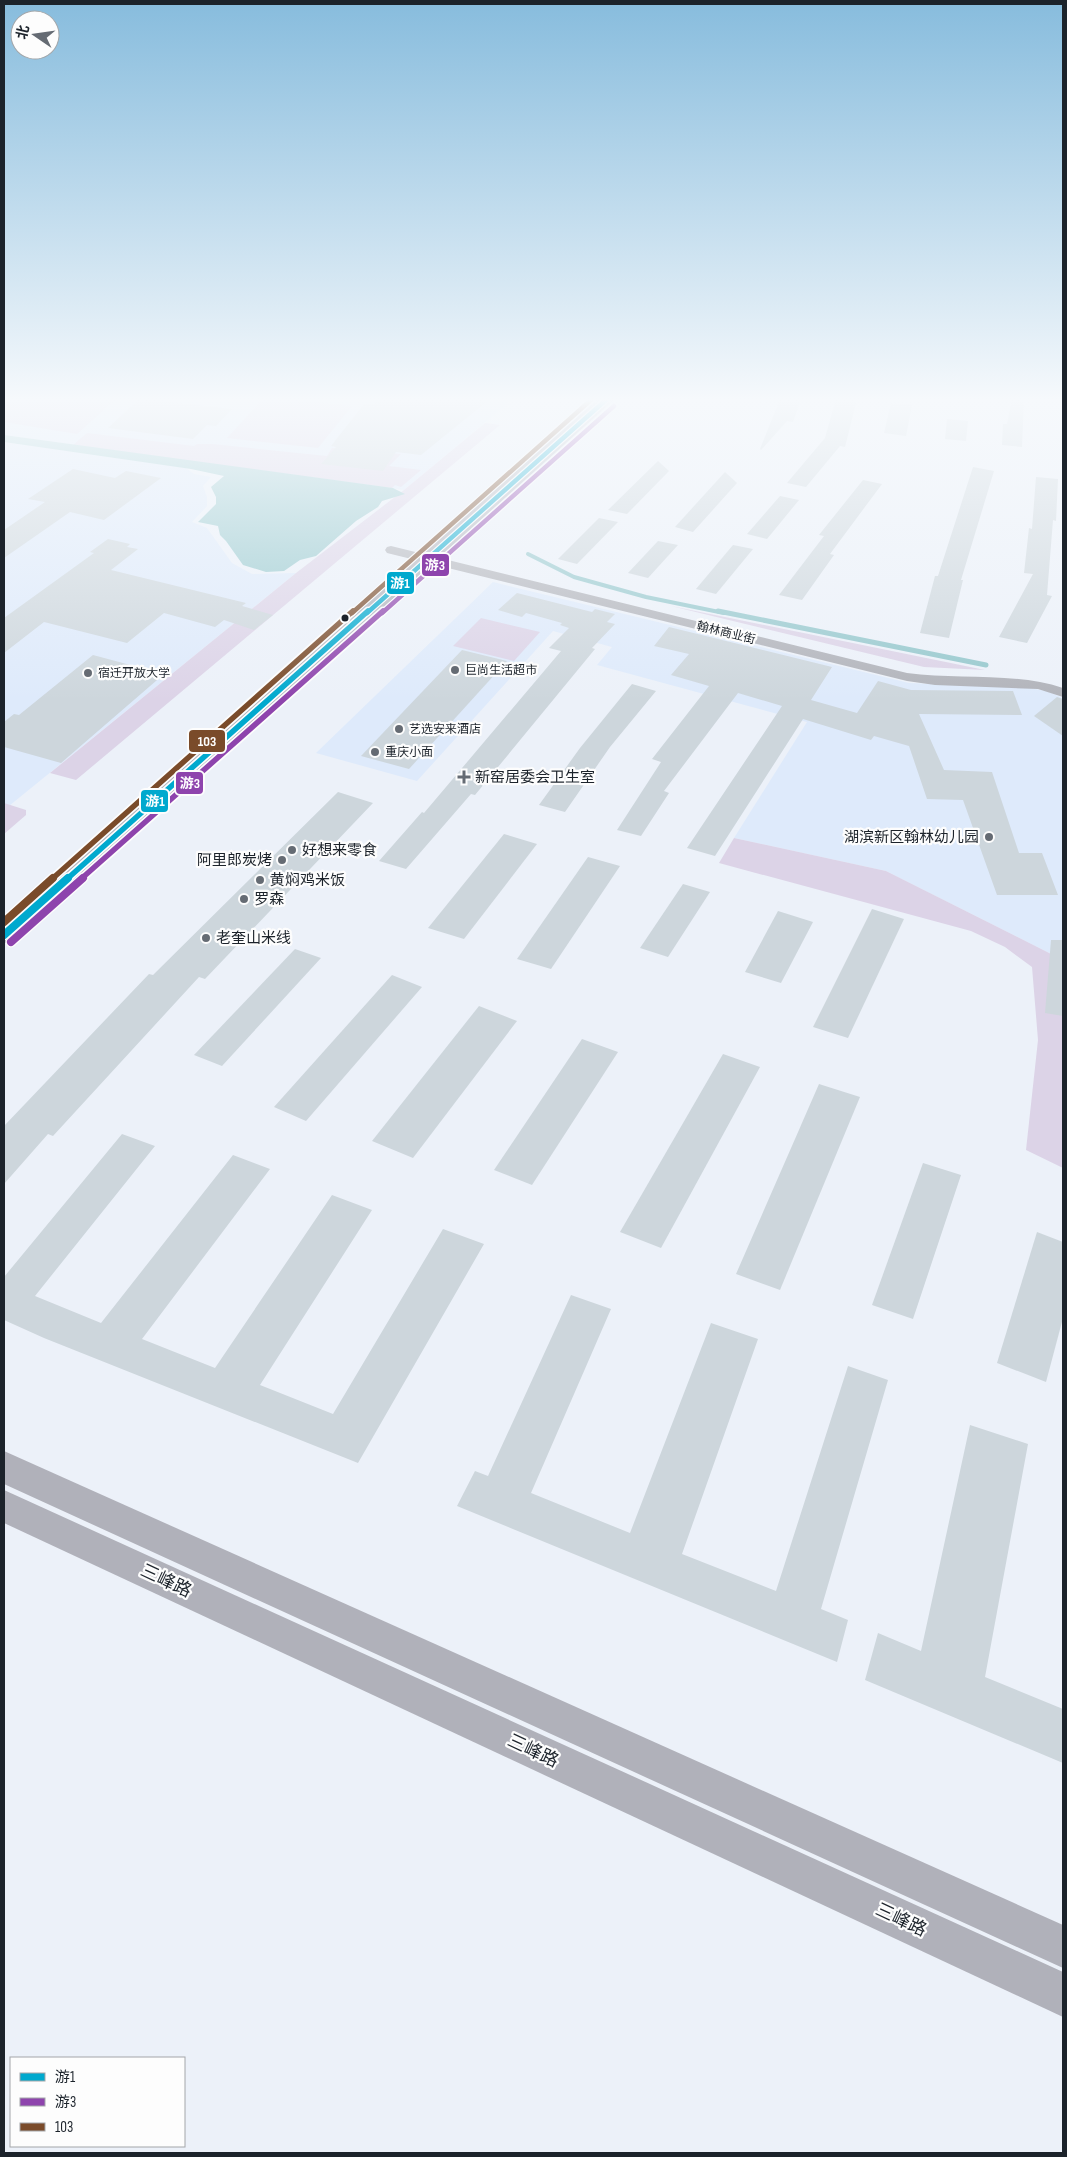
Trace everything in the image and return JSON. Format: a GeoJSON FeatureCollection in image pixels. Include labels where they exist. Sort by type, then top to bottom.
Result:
{"type":"FeatureCollection","features":[{"type":"Feature","properties":{"kind":"main road"},"geometry":{"type":"LineString","coordinates":[[4,935],[483,500]]}},
{"type":"Feature","properties":{"kind":"main road"},"geometry":{"type":"LineString","coordinates":[[4,915],[488,500]]}},
{"type":"Feature","properties":{"kind":"main road"},"geometry":{"type":"LineString","coordinates":[[4,1467],[1063,1947]]}},
{"type":"Feature","properties":{"kind":"main road","name":"三峰路"},"geometry":{"type":"LineString","coordinates":[[4,1506],[1063,1995]]}},
{"type":"Feature","properties":{"kind":"street","name":"翰林商业街"},"geometry":{"type":"LineString","coordinates":[[391,550],[907,677],[935,681],[1040,685],[1063,693]]}},
{"type":"Feature","properties":{"kind":"shaded area","name":"宿迁开放大学"},"geometry":{"type":"Polygon","coordinates":[[[4,500],[207,500],[207,506],[192,522],[207,528],[232,563],[252,574],[296,573],[4,810],[4,500]]]}},
{"type":"Feature","properties":{"kind":"shaded area"},"geometry":{"type":"Polygon","coordinates":[[[391,500],[411,500],[76,780],[50,773],[296,573],[391,500]]]}},
{"type":"Feature","properties":{"kind":"shaded area"},"geometry":{"type":"Polygon","coordinates":[[[493,582],[909,683],[1030,688],[1047,691],[1063,698],[1063,960],[886,871],[734,838],[807,722],[597,665],[612,647],[553,631],[417,781],[316,753],[493,582]]]}},
{"type":"Feature","properties":{"kind":"shaded area"},"geometry":{"type":"Polygon","coordinates":[[[671,606],[985,670],[924,667],[671,606]]]}},
{"type":"Feature","properties":{"kind":"shaded area"},"geometry":{"type":"Polygon","coordinates":[[[481,618],[540,632],[514,661],[453,646],[481,618]]]}},
{"type":"Feature","properties":{"kind":"shaded area"},"geometry":{"type":"Polygon","coordinates":[[[4,803],[26,810],[26,815],[4,834],[4,803]]]}},
{"type":"Feature","properties":{"kind":"shaded area"},"geometry":{"type":"Polygon","coordinates":[[[734,838],[886,871],[1063,960],[1063,1168],[1026,1150],[1038,1040],[1032,967],[1005,947],[971,931],[719,863],[734,838]]]}},
{"type":"Feature","properties":{"kind":"water"},"geometry":{"type":"Polygon","coordinates":[[[216,500],[386,500],[356,521],[316,556],[300,560],[284,571],[266,572],[243,565],[220,535],[218,526],[198,522],[216,504],[216,500]]]}},
{"type":"Feature","properties":{"kind":"building"},"geometry":{"type":"Polygon","coordinates":[[[32,500],[132,500],[104,520],[70,512],[4,558],[4,530],[45,502],[32,500]]]}},
{"type":"Feature","properties":{"kind":"building"},"geometry":{"type":"Polygon","coordinates":[[[619,500],[641,500],[627,514],[608,510],[619,500]]]}},
{"type":"Feature","properties":{"kind":"building"},"geometry":{"type":"Polygon","coordinates":[[[700,500],[722,500],[693,532],[675,527],[700,500]]]}},
{"type":"Feature","properties":{"kind":"building"},"geometry":{"type":"Polygon","coordinates":[[[777,500],[799,500],[767,539],[747,534],[777,500]]]}},
{"type":"Feature","properties":{"kind":"building"},"geometry":{"type":"Polygon","coordinates":[[[847,500],[870,500],[830,554],[834,555],[802,600],[779,595],[824,536],[819,535],[847,500]]]}},
{"type":"Feature","properties":{"kind":"building"},"geometry":{"type":"Polygon","coordinates":[[[963,500],[985,500],[961,580],[963,580],[949,638],[920,633],[935,576],[938,576],[963,500]]]}},
{"type":"Feature","properties":{"kind":"building"},"geometry":{"type":"Polygon","coordinates":[[[1034,500],[1057,500],[1056,521],[1053,520],[1047,595],[1052,596],[1027,643],[999,637],[1033,574],[1024,573],[1029,528],[1032,529],[1034,500]]]}},
{"type":"Feature","properties":{"kind":"building"},"geometry":{"type":"Polygon","coordinates":[[[599,518],[618,522],[577,564],[558,559],[599,518]]]}},
{"type":"Feature","properties":{"kind":"building"},"geometry":{"type":"Polygon","coordinates":[[[108,539],[130,544],[127,547],[138,549],[111,570],[246,603],[242,606],[273,615],[254,630],[224,620],[215,627],[164,613],[127,643],[44,622],[4,653],[4,618],[94,553],[90,552],[108,539]]]}},
{"type":"Feature","properties":{"kind":"building"},"geometry":{"type":"Polygon","coordinates":[[[658,541],[678,545],[648,578],[628,573],[658,541]]]}},
{"type":"Feature","properties":{"kind":"building"},"geometry":{"type":"Polygon","coordinates":[[[733,545],[753,549],[716,594],[696,589],[733,545]]]}},
{"type":"Feature","properties":{"kind":"building"},"geometry":{"type":"Polygon","coordinates":[[[517,593],[592,612],[595,609],[615,614],[607,622],[615,624],[592,648],[595,649],[475,795],[471,794],[406,869],[379,861],[422,812],[424,813],[561,651],[549,648],[569,628],[560,625],[562,623],[526,613],[522,617],[498,610],[517,593]]]}},
{"type":"Feature","properties":{"kind":"building"},"geometry":{"type":"Polygon","coordinates":[[[669,627],[832,667],[811,700],[857,713],[878,681],[911,690],[1013,691],[1022,715],[919,714],[944,770],[992,772],[1019,853],[1042,853],[1058,895],[997,895],[963,800],[927,799],[909,746],[874,736],[871,740],[803,719],[715,856],[687,848],[782,706],[738,693],[664,791],[669,793],[641,836],[617,830],[661,762],[652,759],[709,686],[671,675],[689,654],[654,646],[669,627]]]}},
{"type":"Feature","properties":{"kind":"building"},"geometry":{"type":"Polygon","coordinates":[[[462,650],[507,661],[409,769],[361,756],[462,650]]]}},
{"type":"Feature","properties":{"kind":"building"},"geometry":{"type":"Polygon","coordinates":[[[93,655],[164,674],[61,763],[4,747],[4,722],[14,714],[19,715],[93,655]]]}},
{"type":"Feature","properties":{"kind":"building"},"geometry":{"type":"Polygon","coordinates":[[[632,684],[656,691],[610,747],[565,812],[539,805],[580,748],[632,684]]]}},
{"type":"Feature","properties":{"kind":"building"},"geometry":{"type":"Polygon","coordinates":[[[1057,697],[1063,699],[1063,736],[1034,716],[1057,697]]]}},
{"type":"Feature","properties":{"kind":"building"},"geometry":{"type":"Polygon","coordinates":[[[338,792],[373,803],[205,979],[199,977],[53,1136],[48,1134],[4,1184],[4,1126],[149,974],[153,975],[338,792]]]}},
{"type":"Feature","properties":{"kind":"building"},"geometry":{"type":"Polygon","coordinates":[[[504,834],[537,844],[464,939],[428,928],[504,834]]]}},
{"type":"Feature","properties":{"kind":"building"},"geometry":{"type":"Polygon","coordinates":[[[588,857],[620,866],[551,969],[517,959],[588,857]]]}},
{"type":"Feature","properties":{"kind":"building"},"geometry":{"type":"Polygon","coordinates":[[[683,884],[710,892],[668,957],[640,948],[683,884]]]}},
{"type":"Feature","properties":{"kind":"building"},"geometry":{"type":"Polygon","coordinates":[[[872,909],[904,919],[848,1038],[813,1027],[872,909]]]}},
{"type":"Feature","properties":{"kind":"building"},"geometry":{"type":"Polygon","coordinates":[[[778,911],[813,922],[781,983],[745,972],[778,911]]]}},
{"type":"Feature","properties":{"kind":"building"},"geometry":{"type":"Polygon","coordinates":[[[1051,940],[1063,940],[1063,1016],[1045,1013],[1051,940]]]}},
{"type":"Feature","properties":{"kind":"building"},"geometry":{"type":"Polygon","coordinates":[[[295,949],[321,958],[222,1066],[194,1055],[295,949]]]}},
{"type":"Feature","properties":{"kind":"building"},"geometry":{"type":"Polygon","coordinates":[[[392,975],[422,987],[306,1121],[274,1107],[392,975]]]}},
{"type":"Feature","properties":{"kind":"building"},"geometry":{"type":"Polygon","coordinates":[[[479,1006],[517,1021],[413,1158],[372,1141],[479,1006]]]}},
{"type":"Feature","properties":{"kind":"building"},"geometry":{"type":"Polygon","coordinates":[[[582,1039],[618,1052],[532,1185],[494,1170],[582,1039]]]}},
{"type":"Feature","properties":{"kind":"building"},"geometry":{"type":"Polygon","coordinates":[[[723,1054],[760,1067],[661,1248],[620,1232],[723,1054]]]}},
{"type":"Feature","properties":{"kind":"building"},"geometry":{"type":"Polygon","coordinates":[[[819,1084],[860,1097],[780,1290],[736,1274],[819,1084]]]}},
{"type":"Feature","properties":{"kind":"building"},"geometry":{"type":"Polygon","coordinates":[[[122,1134],[155,1146],[35,1296],[101,1323],[233,1155],[270,1169],[142,1339],[215,1368],[332,1195],[372,1210],[260,1385],[333,1414],[443,1229],[484,1244],[358,1463],[44,1338],[4,1320],[4,1277],[122,1134]]]}},
{"type":"Feature","properties":{"kind":"building"},"geometry":{"type":"Polygon","coordinates":[[[923,1163],[961,1175],[913,1319],[872,1305],[923,1163]]]}},
{"type":"Feature","properties":{"kind":"building"},"geometry":{"type":"Polygon","coordinates":[[[1037,1232],[1063,1242],[1063,1318],[1046,1382],[997,1363],[1037,1232]]]}},
{"type":"Feature","properties":{"kind":"building"},"geometry":{"type":"Polygon","coordinates":[[[571,1295],[611,1309],[531,1493],[630,1533],[711,1323],[758,1339],[682,1554],[776,1591],[848,1366],[888,1380],[821,1609],[848,1620],[837,1662],[457,1506],[475,1471],[488,1476],[571,1295]]]}},
{"type":"Feature","properties":{"kind":"building"},"geometry":{"type":"Polygon","coordinates":[[[970,1425],[1028,1444],[985,1677],[1063,1709],[1063,1763],[865,1680],[878,1633],[921,1651],[970,1425]]]}},
{"type":"Feature","properties":{"kind":"waterway"},"geometry":{"type":"LineString","coordinates":[[528,554],[574,577],[646,597],[724,613]]}},
{"type":"Feature","properties":{"kind":"waterway"},"geometry":{"type":"LineString","coordinates":[[718,611],[986,665]]}},
{"type":"Feature","properties":{"kind":"transit line","name":"103"},"geometry":{"type":"LineString","coordinates":[[4,922],[479,500]]}},
{"type":"Feature","properties":{"kind":"transit line","name":"游1"},"geometry":{"type":"LineString","coordinates":[[4,935],[494,500]]}},
{"type":"Feature","properties":{"kind":"transit line","name":"游3"},"geometry":{"type":"LineString","coordinates":[[11,942],[509,500]]}},
{"type":"Feature","properties":{"kind":"place","name":"巨尚生活超市"},"geometry":{"type":"Point","coordinates":[455,670]}},
{"type":"Feature","properties":{"kind":"place","name":"宿迁开放大学"},"geometry":{"type":"Point","coordinates":[88,673]}},
{"type":"Feature","properties":{"kind":"place","name":"艺选安来酒店"},"geometry":{"type":"Point","coordinates":[399,729]}},
{"type":"Feature","properties":{"kind":"place","name":"重庆小面"},"geometry":{"type":"Point","coordinates":[375,752]}},
{"type":"Feature","properties":{"kind":"place","name":"新窑居委会卫生室"},"geometry":{"type":"Point","coordinates":[464,777]}},
{"type":"Feature","properties":{"kind":"place","name":"湖滨新区翰林幼儿园"},"geometry":{"type":"Point","coordinates":[989,837]}},
{"type":"Feature","properties":{"kind":"place","name":"好想来零食"},"geometry":{"type":"Point","coordinates":[292,850]}},
{"type":"Feature","properties":{"kind":"place","name":"阿里郎炭烤"},"geometry":{"type":"Point","coordinates":[282,860]}},
{"type":"Feature","properties":{"kind":"place","name":"黄焖鸡米饭"},"geometry":{"type":"Point","coordinates":[260,880]}},
{"type":"Feature","properties":{"kind":"place","name":"罗森"},"geometry":{"type":"Point","coordinates":[244,899]}},
{"type":"Feature","properties":{"kind":"place","name":"老奎山米线"},"geometry":{"type":"Point","coordinates":[206,938]}}]}
